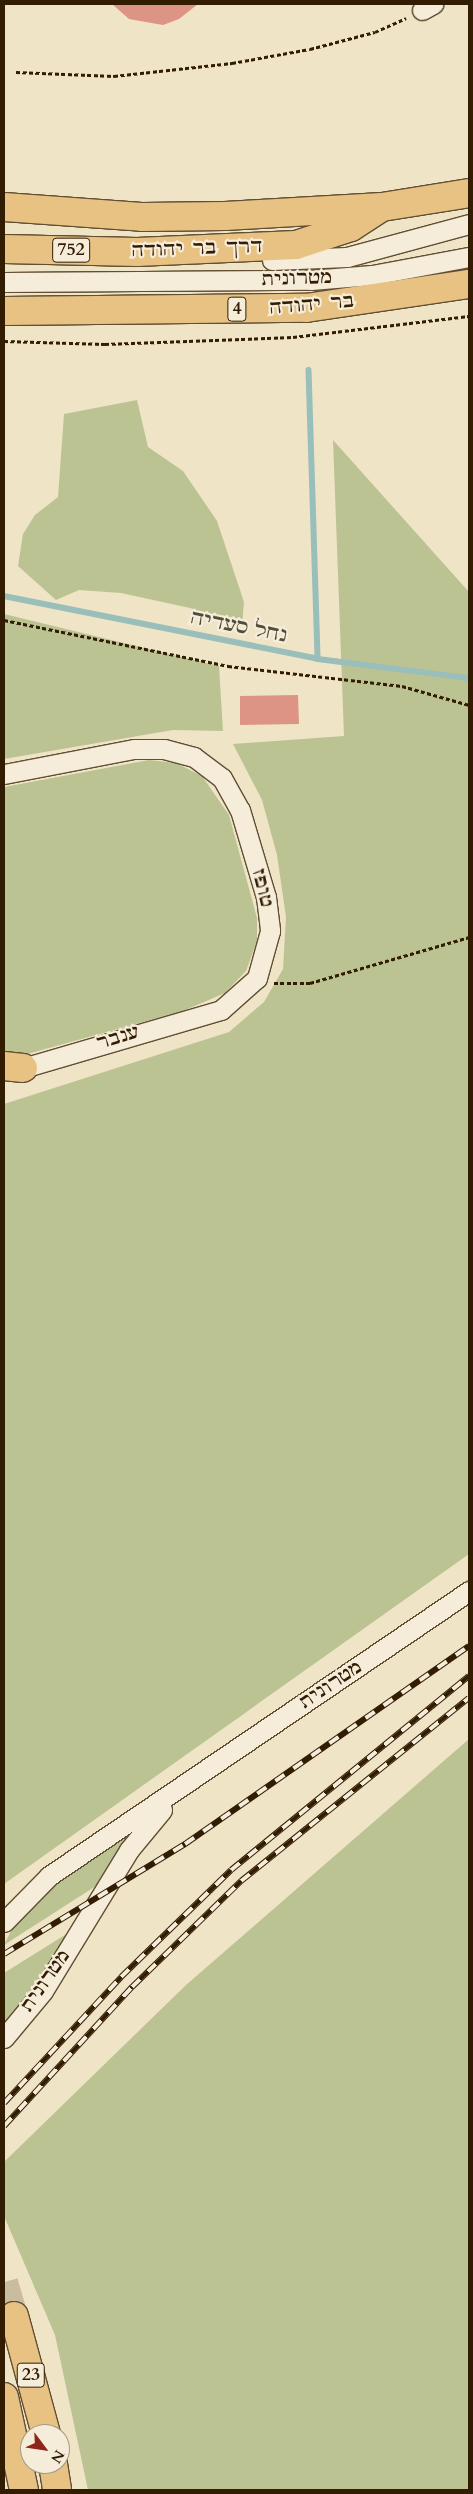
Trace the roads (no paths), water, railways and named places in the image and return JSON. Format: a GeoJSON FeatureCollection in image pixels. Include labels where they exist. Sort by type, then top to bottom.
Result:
{"type":"FeatureCollection","features":[{"type":"Feature","properties":{"kind":"highway"},"geometry":{"type":"LineString","coordinates":[[4,206],[142,217],[382,207],[469,193]]}},
{"type":"Feature","properties":{"kind":"highway","name":"דרך בר יהודה"},"geometry":{"type":"LineString","coordinates":[[4,248],[137,252],[296,245],[351,226],[382,207]]}},
{"type":"Feature","properties":{"kind":"highway","name":"בר יהודה"},"geometry":{"type":"LineString","coordinates":[[4,311],[306,308],[469,284]]}},
{"type":"Feature","properties":{"kind":"highway","name":"23"},"geometry":{"type":"LineString","coordinates":[[14,2316],[43,2424]]}},
{"type":"Feature","properties":{"kind":"highway","name":"23"},"geometry":{"type":"LineString","coordinates":[[4,2397],[24,2490]]}},
{"type":"Feature","properties":{"kind":"highway"},"geometry":{"type":"LineString","coordinates":[[55,2474],[57,2490]]}},
{"type":"Feature","properties":{"kind":"street","name":"מטרונית"},"geometry":{"type":"LineString","coordinates":[[137,252],[256,260],[347,257],[469,224]]}},
{"type":"Feature","properties":{"kind":"street","name":"מטרונית"},"geometry":{"type":"LineString","coordinates":[[4,282],[310,280],[372,276],[469,257]]}},
{"type":"Feature","properties":{"kind":"street","name":"טופז"},"geometry":{"type":"LineString","coordinates":[[4,774],[149,747],[180,752],[210,767],[240,810],[266,897],[269,943],[257,978],[232,1003],[187,1022],[10,1069]]}},
{"type":"Feature","properties":{"kind":"street","name":"מטרונית"},"geometry":{"type":"LineString","coordinates":[[4,1922],[33,1888],[469,1591]]}},
{"type":"Feature","properties":{"kind":"street","name":"מטרונית"},"geometry":{"type":"LineString","coordinates":[[4,2038],[43,1991],[139,1835],[194,1780]]}},
{"type":"Feature","properties":{"kind":"waterway"},"geometry":{"type":"LineString","coordinates":[[309,370],[318,659]]}},
{"type":"Feature","properties":{"kind":"waterway","name":"נחל סעדיה"},"geometry":{"type":"LineString","coordinates":[[4,596],[318,659],[469,678]]}},
{"type":"Feature","properties":{"kind":"tunnel"},"geometry":{"type":"LineString","coordinates":[[4,2282],[14,2316]]}},
{"type":"Feature","properties":{"kind":"railway"},"geometry":{"type":"LineString","coordinates":[[4,1954],[185,1844],[469,1646]]}},
{"type":"Feature","properties":{"kind":"railway"},"geometry":{"type":"LineString","coordinates":[[4,2103],[121,1977],[231,1870],[469,1676]]}},
{"type":"Feature","properties":{"kind":"railway"},"geometry":{"type":"LineString","coordinates":[[4,2126],[132,1987],[241,1881],[469,1698]]}}]}
